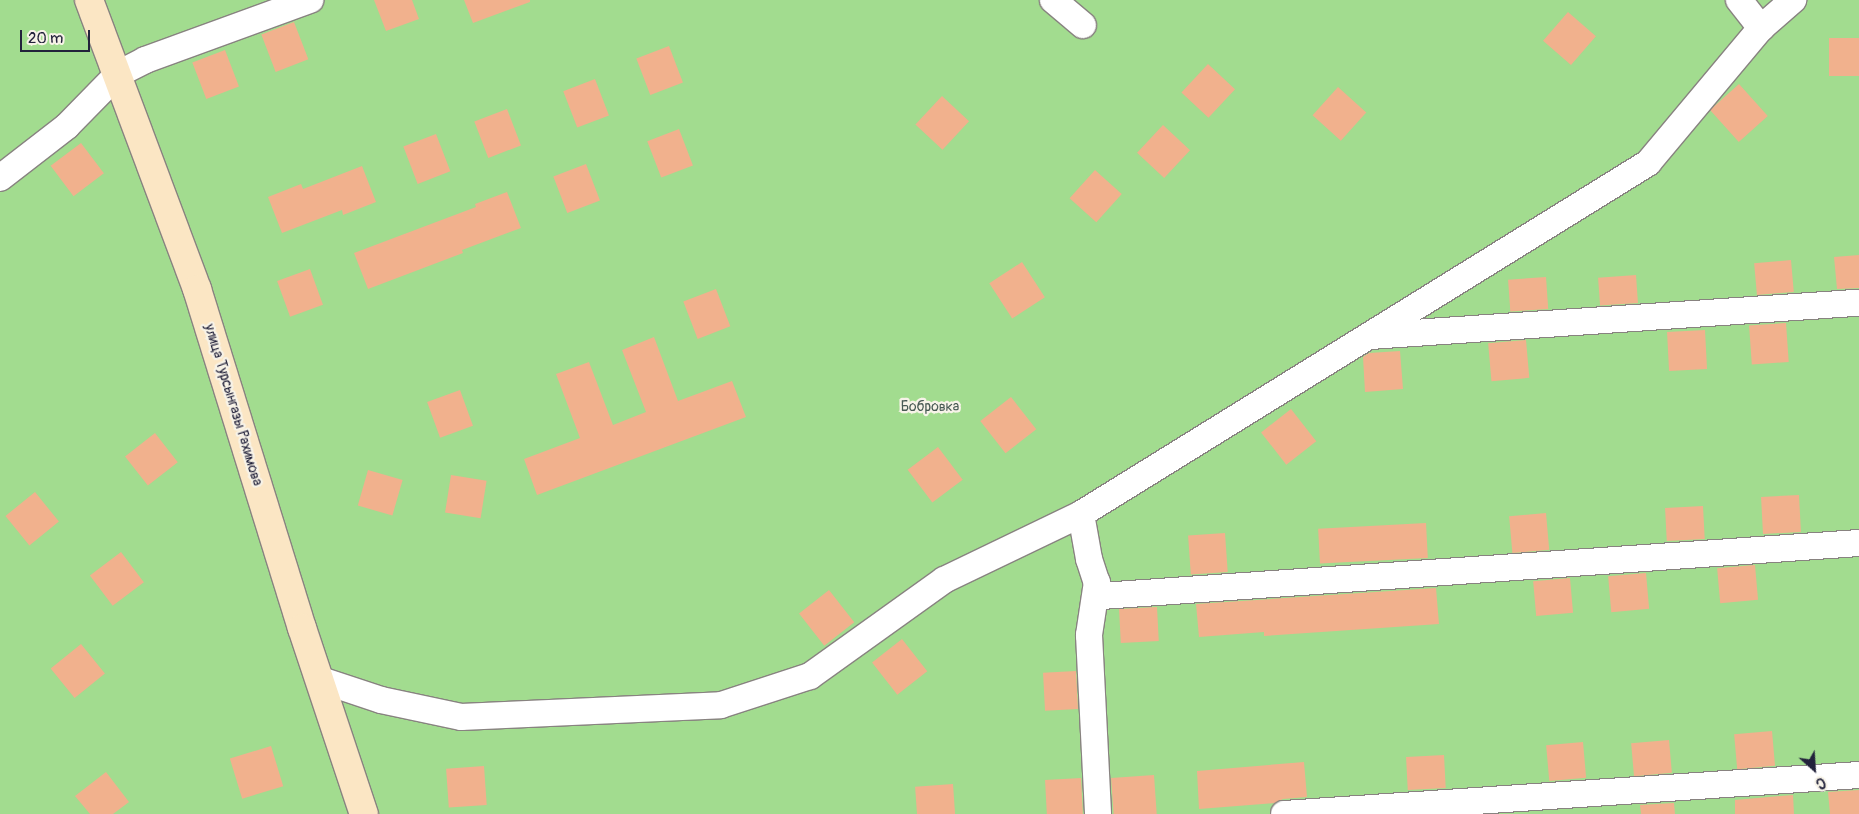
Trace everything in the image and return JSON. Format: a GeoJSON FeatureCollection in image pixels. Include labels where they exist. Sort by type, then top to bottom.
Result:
{"type":"FeatureCollection","features":[{"type":"Feature","properties":{"kind":"street","name":"улица Турсынгазы Рахимова"},"geometry":{"type":"LineString","coordinates":[[90,0],[197,289],[302,628],[321,680],[364,814]]}},
{"type":"Feature","properties":{"kind":"street"},"geometry":{"type":"LineString","coordinates":[[0,178],[66,126],[118,74],[145,60],[310,0]]}},
{"type":"Feature","properties":{"kind":"street"},"geometry":{"type":"LineString","coordinates":[[1053,0],[1083,25]]}},
{"type":"Feature","properties":{"kind":"street"},"geometry":{"type":"LineString","coordinates":[[1739,0],[1761,28]]}},
{"type":"Feature","properties":{"kind":"street"},"geometry":{"type":"LineString","coordinates":[[321,680],[381,700],[461,717],[721,704],[810,676],[944,580],[1081,514],[1648,163],[1761,28],[1793,0]]}},
{"type":"Feature","properties":{"kind":"street"},"geometry":{"type":"LineString","coordinates":[[1367,336],[1859,303]]}},
{"type":"Feature","properties":{"kind":"street"},"geometry":{"type":"LineString","coordinates":[[1081,514],[1089,559],[1101,596],[1859,543]]}},
{"type":"Feature","properties":{"kind":"street"},"geometry":{"type":"LineString","coordinates":[[1097,582],[1089,635],[1098,814]]}},
{"type":"Feature","properties":{"kind":"street"},"geometry":{"type":"LineString","coordinates":[[1284,814],[1859,775]]}},
{"type":"Feature","properties":{"kind":"green space","name":"Бобровка"},"geometry":{"type":"Polygon","coordinates":[[[0,0],[1859,0],[1859,814],[0,814],[0,0]]]}},
{"type":"Feature","properties":{"kind":"building"},"geometry":{"type":"Polygon","coordinates":[[[374,0],[412,0],[419,19],[386,31],[374,0]]]}},
{"type":"Feature","properties":{"kind":"building"},"geometry":{"type":"Polygon","coordinates":[[[464,0],[530,0],[530,2],[473,23],[464,0]]]}},
{"type":"Feature","properties":{"kind":"building"},"geometry":{"type":"Polygon","coordinates":[[[1568,12],[1596,36],[1571,65],[1543,41],[1568,12]]]}},
{"type":"Feature","properties":{"kind":"building"},"geometry":{"type":"Polygon","coordinates":[[[294,22],[308,59],[276,72],[261,35],[294,22]]]}},
{"type":"Feature","properties":{"kind":"building"},"geometry":{"type":"Polygon","coordinates":[[[1829,38],[1859,38],[1859,76],[1829,76],[1829,38]]]}},
{"type":"Feature","properties":{"kind":"building"},"geometry":{"type":"Polygon","coordinates":[[[669,46],[683,82],[650,95],[636,59],[669,46]]]}},
{"type":"Feature","properties":{"kind":"building"},"geometry":{"type":"Polygon","coordinates":[[[225,50],[239,86],[206,99],[192,63],[225,50]]]}},
{"type":"Feature","properties":{"kind":"building"},"geometry":{"type":"Polygon","coordinates":[[[1208,64],[1235,89],[1208,118],[1181,93],[1208,64]]]}},
{"type":"Feature","properties":{"kind":"building"},"geometry":{"type":"Polygon","coordinates":[[[595,79],[609,115],[577,128],[563,91],[595,79]]]}},
{"type":"Feature","properties":{"kind":"building"},"geometry":{"type":"Polygon","coordinates":[[[1739,84],[1768,116],[1739,142],[1710,110],[1739,84]]]}},
{"type":"Feature","properties":{"kind":"building"},"geometry":{"type":"Polygon","coordinates":[[[1338,87],[1366,112],[1341,141],[1313,115],[1338,87]]]}},
{"type":"Feature","properties":{"kind":"building"},"geometry":{"type":"Polygon","coordinates":[[[942,96],[969,121],[942,150],[915,125],[942,96]]]}},
{"type":"Feature","properties":{"kind":"building"},"geometry":{"type":"Polygon","coordinates":[[[507,109],[521,145],[488,158],[474,122],[507,109]]]}},
{"type":"Feature","properties":{"kind":"building"},"geometry":{"type":"Polygon","coordinates":[[[1163,125],[1190,150],[1164,178],[1137,153],[1163,125]]]}},
{"type":"Feature","properties":{"kind":"building"},"geometry":{"type":"Polygon","coordinates":[[[679,129],[693,165],[661,178],[647,141],[679,129]]]}},
{"type":"Feature","properties":{"kind":"building"},"geometry":{"type":"Polygon","coordinates":[[[436,134],[450,171],[418,184],[403,147],[436,134]]]}},
{"type":"Feature","properties":{"kind":"building"},"geometry":{"type":"Polygon","coordinates":[[[81,143],[104,173],[74,196],[51,166],[81,143]]]}},
{"type":"Feature","properties":{"kind":"building"},"geometry":{"type":"Polygon","coordinates":[[[586,164],[600,200],[567,213],[553,177],[586,164]]]}},
{"type":"Feature","properties":{"kind":"building"},"geometry":{"type":"Polygon","coordinates":[[[362,166],[376,202],[343,215],[342,210],[282,233],[268,197],[301,184],[303,189],[362,166]]]}},
{"type":"Feature","properties":{"kind":"building"},"geometry":{"type":"Polygon","coordinates":[[[1095,170],[1122,194],[1096,222],[1070,198],[1095,170]]]}},
{"type":"Feature","properties":{"kind":"building"},"geometry":{"type":"Polygon","coordinates":[[[507,192],[521,228],[462,250],[463,253],[368,289],[354,253],[476,207],[475,204],[507,192]]]}},
{"type":"Feature","properties":{"kind":"building"},"geometry":{"type":"Polygon","coordinates":[[[1859,255],[1859,288],[1837,289],[1834,257],[1859,255]]]}},
{"type":"Feature","properties":{"kind":"building"},"geometry":{"type":"Polygon","coordinates":[[[1791,260],[1794,292],[1757,295],[1754,263],[1791,260]]]}},
{"type":"Feature","properties":{"kind":"building"},"geometry":{"type":"Polygon","coordinates":[[[1022,262],[1045,297],[1012,318],[989,283],[1022,262]]]}},
{"type":"Feature","properties":{"kind":"building"},"geometry":{"type":"Polygon","coordinates":[[[310,269],[323,305],[290,317],[277,281],[310,269]]]}},
{"type":"Feature","properties":{"kind":"building"},"geometry":{"type":"Polygon","coordinates":[[[1636,275],[1638,303],[1600,306],[1598,278],[1636,275]]]}},
{"type":"Feature","properties":{"kind":"building"},"geometry":{"type":"Polygon","coordinates":[[[1546,277],[1548,309],[1510,312],[1508,280],[1546,277]]]}},
{"type":"Feature","properties":{"kind":"building"},"geometry":{"type":"Polygon","coordinates":[[[716,289],[730,326],[698,339],[683,302],[716,289]]]}},
{"type":"Feature","properties":{"kind":"building"},"geometry":{"type":"Polygon","coordinates":[[[1786,323],[1789,362],[1752,364],[1749,326],[1786,323]]]}},
{"type":"Feature","properties":{"kind":"building"},"geometry":{"type":"Polygon","coordinates":[[[1705,330],[1707,369],[1669,371],[1667,332],[1705,330]]]}},
{"type":"Feature","properties":{"kind":"building"},"geometry":{"type":"Polygon","coordinates":[[[654,337],[678,401],[732,381],[746,417],[537,495],[524,459],[580,438],[556,374],[589,362],[613,425],[646,412],[622,350],[654,337]]]}},
{"type":"Feature","properties":{"kind":"building"},"geometry":{"type":"Polygon","coordinates":[[[1526,340],[1529,378],[1491,381],[1488,343],[1526,340]]]}},
{"type":"Feature","properties":{"kind":"building"},"geometry":{"type":"Polygon","coordinates":[[[1400,351],[1403,389],[1365,392],[1363,357],[1369,353],[1400,351]]]}},
{"type":"Feature","properties":{"kind":"building"},"geometry":{"type":"Polygon","coordinates":[[[460,390],[473,426],[440,438],[427,402],[460,390]]]}},
{"type":"Feature","properties":{"kind":"building"},"geometry":{"type":"Polygon","coordinates":[[[1011,397],[1036,429],[1006,453],[980,421],[1011,397]]]}},
{"type":"Feature","properties":{"kind":"building"},"geometry":{"type":"Polygon","coordinates":[[[1291,409],[1316,441],[1286,465],[1261,432],[1291,409]]]}},
{"type":"Feature","properties":{"kind":"building"},"geometry":{"type":"Polygon","coordinates":[[[155,433],[178,462],[148,486],[125,456],[155,433]]]}},
{"type":"Feature","properties":{"kind":"building"},"geometry":{"type":"Polygon","coordinates":[[[938,447],[963,480],[932,503],[908,470],[938,447]]]}},
{"type":"Feature","properties":{"kind":"building"},"geometry":{"type":"Polygon","coordinates":[[[368,470],[403,480],[392,515],[358,506],[368,470]]]}},
{"type":"Feature","properties":{"kind":"building"},"geometry":{"type":"Polygon","coordinates":[[[451,475],[487,481],[481,518],[445,513],[451,475]]]}},
{"type":"Feature","properties":{"kind":"building"},"geometry":{"type":"Polygon","coordinates":[[[35,492],[59,522],[29,545],[5,516],[35,492]]]}},
{"type":"Feature","properties":{"kind":"building"},"geometry":{"type":"Polygon","coordinates":[[[1799,495],[1801,532],[1763,534],[1761,497],[1799,495]]]}},
{"type":"Feature","properties":{"kind":"building"},"geometry":{"type":"Polygon","coordinates":[[[1703,506],[1705,539],[1667,541],[1665,508],[1703,506]]]}},
{"type":"Feature","properties":{"kind":"building"},"geometry":{"type":"Polygon","coordinates":[[[1546,513],[1549,550],[1512,553],[1509,516],[1546,513]]]}},
{"type":"Feature","properties":{"kind":"building"},"geometry":{"type":"Polygon","coordinates":[[[1426,523],[1428,558],[1320,564],[1318,529],[1426,523]]]}},
{"type":"Feature","properties":{"kind":"building"},"geometry":{"type":"Polygon","coordinates":[[[1225,533],[1228,572],[1191,574],[1188,536],[1225,533]]]}},
{"type":"Feature","properties":{"kind":"building"},"geometry":{"type":"Polygon","coordinates":[[[121,552],[144,582],[113,606],[90,575],[121,552]]]}},
{"type":"Feature","properties":{"kind":"building"},"geometry":{"type":"Polygon","coordinates":[[[1755,565],[1758,600],[1720,603],[1717,568],[1755,565]]]}},
{"type":"Feature","properties":{"kind":"building"},"geometry":{"type":"Polygon","coordinates":[[[1646,573],[1649,609],[1611,612],[1608,576],[1646,573]]]}},
{"type":"Feature","properties":{"kind":"building"},"geometry":{"type":"Polygon","coordinates":[[[1570,578],[1573,613],[1536,616],[1533,581],[1570,578]]]}},
{"type":"Feature","properties":{"kind":"building"},"geometry":{"type":"Polygon","coordinates":[[[1436,588],[1439,624],[1264,636],[1264,632],[1199,637],[1196,604],[1436,588]]]}},
{"type":"Feature","properties":{"kind":"building"},"geometry":{"type":"Polygon","coordinates":[[[829,590],[854,622],[824,646],[799,613],[829,590]]]}},
{"type":"Feature","properties":{"kind":"building"},"geometry":{"type":"Polygon","coordinates":[[[1157,607],[1159,641],[1121,643],[1119,609],[1157,607]]]}},
{"type":"Feature","properties":{"kind":"building"},"geometry":{"type":"Polygon","coordinates":[[[902,639],[927,671],[897,695],[872,662],[902,639]]]}},
{"type":"Feature","properties":{"kind":"building"},"geometry":{"type":"Polygon","coordinates":[[[81,644],[105,674],[75,698],[51,669],[81,644]]]}},
{"type":"Feature","properties":{"kind":"building"},"geometry":{"type":"Polygon","coordinates":[[[1076,671],[1078,709],[1045,711],[1043,673],[1076,671]]]}},
{"type":"Feature","properties":{"kind":"building"},"geometry":{"type":"Polygon","coordinates":[[[1772,731],[1775,766],[1737,769],[1734,734],[1772,731]]]}},
{"type":"Feature","properties":{"kind":"building"},"geometry":{"type":"Polygon","coordinates":[[[1669,740],[1672,773],[1634,776],[1631,743],[1669,740]]]}},
{"type":"Feature","properties":{"kind":"building"},"geometry":{"type":"Polygon","coordinates":[[[1583,742],[1586,778],[1549,781],[1546,745],[1583,742]]]}},
{"type":"Feature","properties":{"kind":"building"},"geometry":{"type":"Polygon","coordinates":[[[271,746],[283,786],[242,799],[230,759],[271,746]]]}},
{"type":"Feature","properties":{"kind":"building"},"geometry":{"type":"Polygon","coordinates":[[[1444,755],[1446,788],[1408,790],[1406,757],[1444,755]]]}},
{"type":"Feature","properties":{"kind":"building"},"geometry":{"type":"Polygon","coordinates":[[[1304,762],[1307,797],[1283,799],[1275,803],[1199,809],[1197,771],[1304,762]]]}},
{"type":"Feature","properties":{"kind":"building"},"geometry":{"type":"Polygon","coordinates":[[[484,766],[487,805],[449,808],[446,769],[484,766]]]}},
{"type":"Feature","properties":{"kind":"building"},"geometry":{"type":"Polygon","coordinates":[[[106,772],[129,802],[113,814],[90,814],[75,796],[106,772]]]}},
{"type":"Feature","properties":{"kind":"building"},"geometry":{"type":"Polygon","coordinates":[[[1154,775],[1157,814],[1114,814],[1111,778],[1154,775]]]}},
{"type":"Feature","properties":{"kind":"building"},"geometry":{"type":"Polygon","coordinates":[[[1081,778],[1083,814],[1047,814],[1045,780],[1081,778]]]}},
{"type":"Feature","properties":{"kind":"building"},"geometry":{"type":"Polygon","coordinates":[[[953,784],[955,814],[917,814],[915,787],[953,784]]]}},
{"type":"Feature","properties":{"kind":"building"},"geometry":{"type":"Polygon","coordinates":[[[1859,790],[1859,814],[1830,814],[1828,792],[1859,790]]]}},
{"type":"Feature","properties":{"kind":"building"},"geometry":{"type":"Polygon","coordinates":[[[1793,795],[1794,814],[1735,814],[1735,800],[1793,795]]]}},
{"type":"Feature","properties":{"kind":"building"},"geometry":{"type":"Polygon","coordinates":[[[1674,803],[1675,814],[1641,814],[1640,805],[1674,803]]]}}]}
